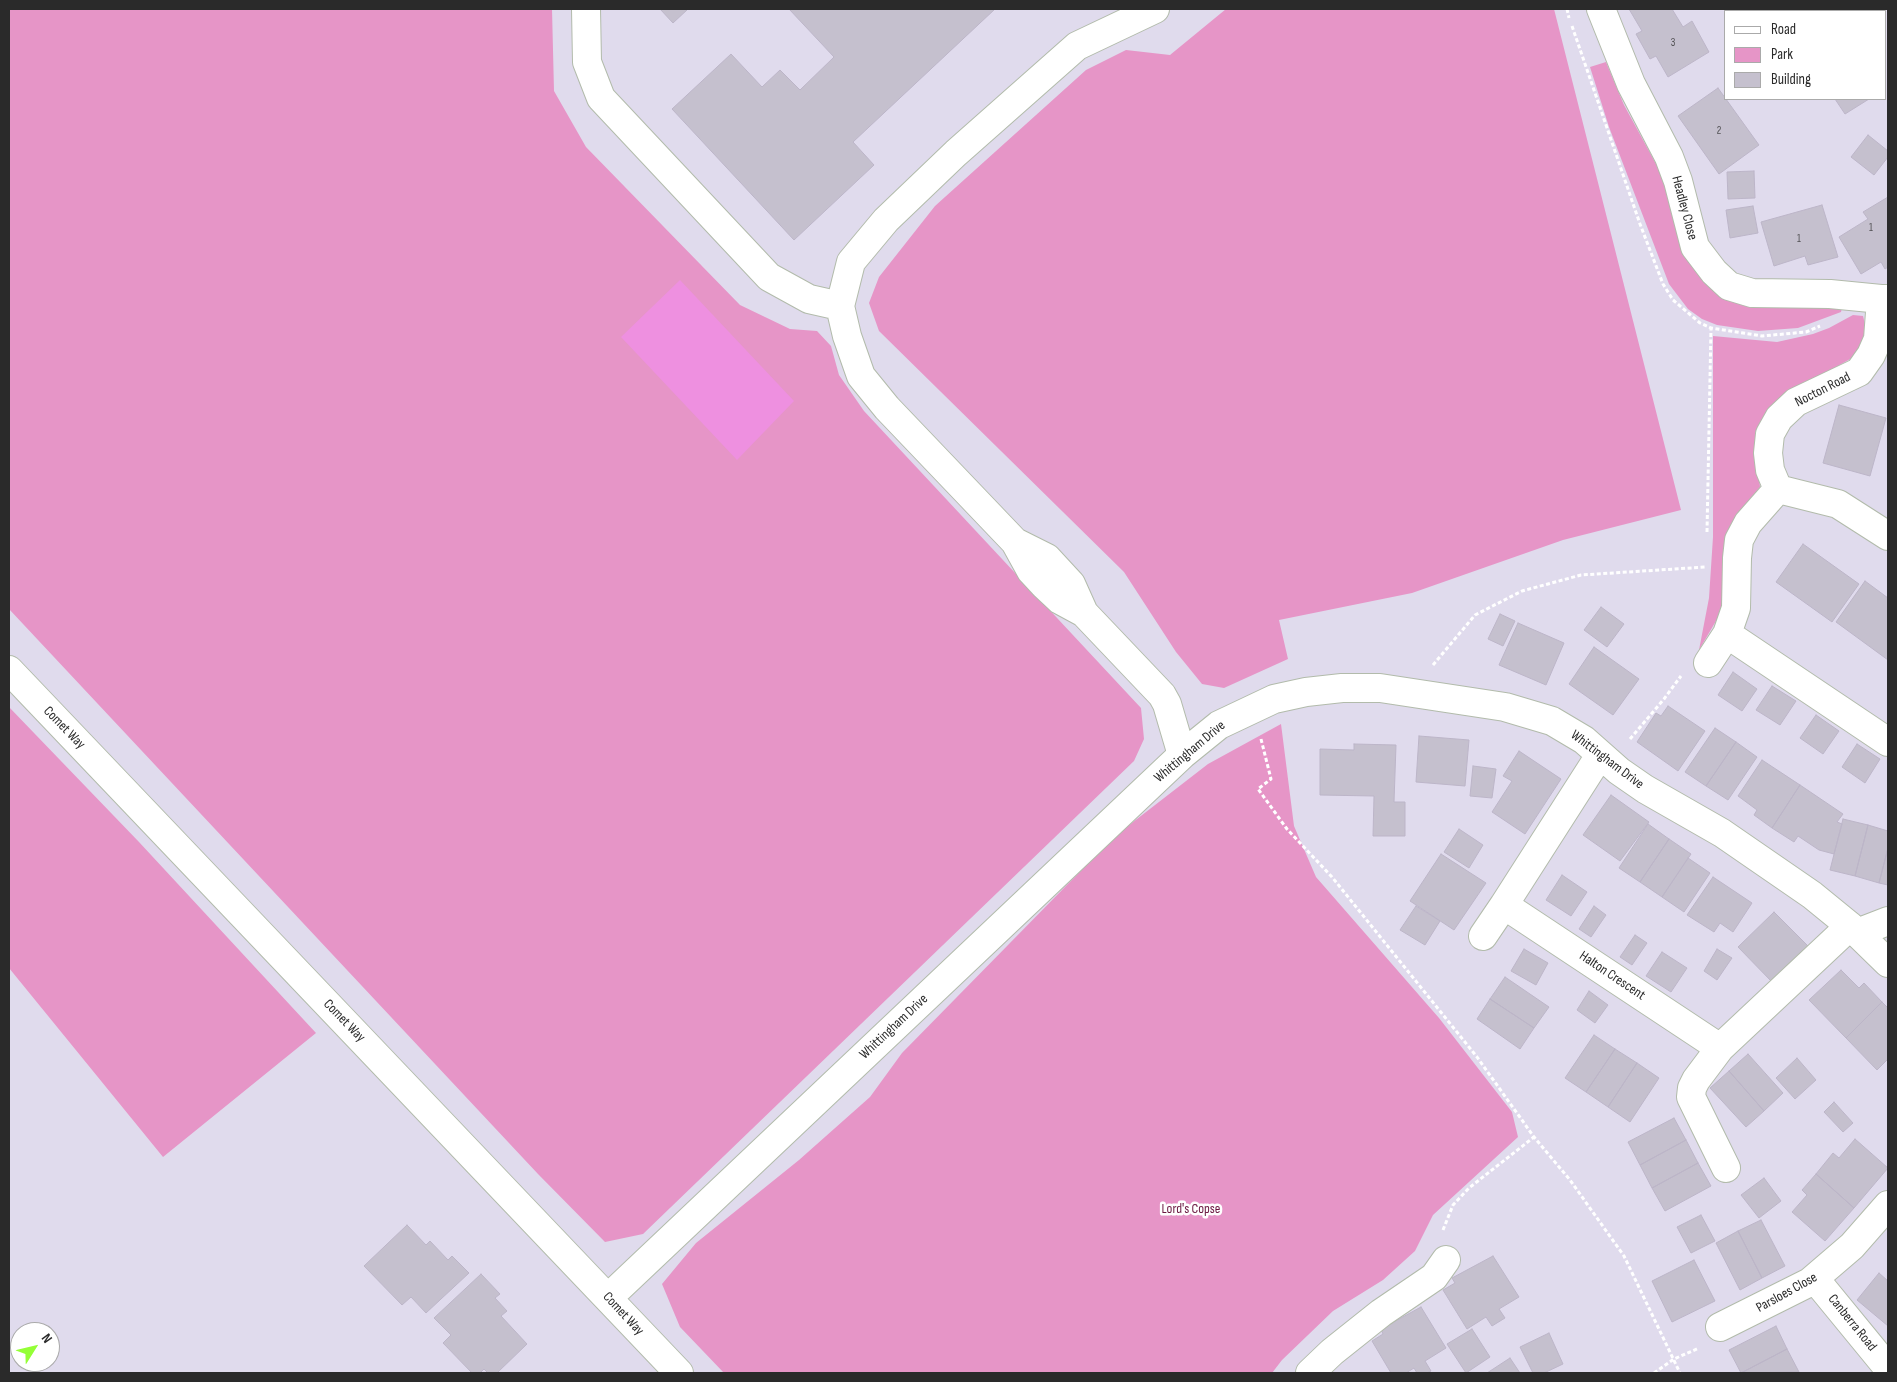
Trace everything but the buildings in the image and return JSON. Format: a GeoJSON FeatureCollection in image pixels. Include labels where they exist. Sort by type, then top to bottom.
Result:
{"type":"FeatureCollection","features":[{"type":"Feature","properties":{"kind":"street"},"geometry":{"type":"LineString","coordinates":[[586,9],[587,62],[601,98],[769,277],[809,299],[840,306]]}},
{"type":"Feature","properties":{"kind":"street"},"geometry":{"type":"LineString","coordinates":[[1155,9],[1077,46],[956,153],[886,220],[851,262],[840,306],[847,336],[860,376],[887,408],[1015,542],[1032,571],[1049,590],[1060,600],[1084,612],[1162,695],[1167,704],[1182,755]]}},
{"type":"Feature","properties":{"kind":"street","name":"Headley Close"},"geometry":{"type":"LineString","coordinates":[[1601,9],[1631,84],[1669,158],[1678,181],[1691,238],[1701,256],[1714,272],[1729,286],[1752,294],[1830,294],[1884,299]]}},
{"type":"Feature","properties":{"kind":"street","name":"Nocton Road"},"geometry":{"type":"LineString","coordinates":[[1778,489],[1770,470],[1770,434],[1779,418],[1796,402],[1859,372],[1871,355],[1878,340],[1884,299]]}},
{"type":"Feature","properties":{"kind":"street"},"geometry":{"type":"LineString","coordinates":[[1708,664],[1727,634],[1736,608],[1739,540],[1748,523],[1778,489],[1838,504],[1888,536]]}},
{"type":"Feature","properties":{"kind":"street"},"geometry":{"type":"LineString","coordinates":[[1727,634],[1888,742]]}},
{"type":"Feature","properties":{"kind":"street","name":"Comet Way"},"geometry":{"type":"LineString","coordinates":[[9,670],[679,1373]]}},
{"type":"Feature","properties":{"kind":"street","name":"Whittingham Drive"},"geometry":{"type":"LineString","coordinates":[[608,1298],[1182,755],[1219,724],[1274,699],[1306,692],[1342,688],[1380,688],[1505,707],[1537,715],[1564,727],[1584,740],[1645,789],[1722,833],[1754,854],[1812,895],[1854,930],[1888,963]]}},
{"type":"Feature","properties":{"kind":"street"},"geometry":{"type":"LineString","coordinates":[[1483,936],[1604,757]]}},
{"type":"Feature","properties":{"kind":"street","name":"Halton Crescent"},"geometry":{"type":"LineString","coordinates":[[1504,905],[1720,1048]]}},
{"type":"Feature","properties":{"kind":"street"},"geometry":{"type":"LineString","coordinates":[[1726,1168],[1691,1097],[1692,1088],[1696,1080],[1720,1048],[1854,930],[1888,921]]}},
{"type":"Feature","properties":{"kind":"street","name":"Parsloes Close"},"geometry":{"type":"LineString","coordinates":[[1720,1327],[1794,1292],[1815,1279],[1852,1246],[1888,1205]]}},
{"type":"Feature","properties":{"kind":"street"},"geometry":{"type":"LineString","coordinates":[[1310,1373],[1332,1352],[1374,1318],[1434,1277],[1446,1260]]}},
{"type":"Feature","properties":{"kind":"street","name":"Canberra Road"},"geometry":{"type":"LineString","coordinates":[[1815,1279],[1888,1368]]}},
{"type":"Feature","properties":{"kind":"path"},"geometry":{"type":"LineString","coordinates":[[1707,540],[1711,328]]}},
{"type":"Feature","properties":{"kind":"path"},"geometry":{"type":"LineString","coordinates":[[1706,576],[1707,558]]}},
{"type":"Feature","properties":{"kind":"path"},"geometry":{"type":"LineString","coordinates":[[1409,692],[1475,615],[1522,592],[1580,576],[1707,568]]}},
{"type":"Feature","properties":{"kind":"path"},"geometry":{"type":"LineString","coordinates":[[1604,757],[1642,727],[1682,673]]}},
{"type":"Feature","properties":{"kind":"path"},"geometry":{"type":"LineString","coordinates":[[1253,708],[1271,779],[1258,789],[1287,828],[1332,877],[1477,1057],[1534,1137],[1586,1203],[1624,1256],[1680,1373]]}},
{"type":"Feature","properties":{"kind":"path"},"geometry":{"type":"LineString","coordinates":[[1654,1373],[1674,1359],[1724,1337],[1720,1327]]}},
{"type":"Feature","properties":{"kind":"green space"},"geometry":{"type":"Polygon","coordinates":[[[9,9],[552,9],[554,91],[586,147],[740,305],[790,329],[817,331],[831,346],[839,375],[864,411],[1141,708],[1144,739],[1134,761],[643,1234],[605,1242],[538,1174],[9,609],[9,9]]]}},
{"type":"Feature","properties":{"kind":"green space"},"geometry":{"type":"Polygon","coordinates":[[[1226,9],[1554,9],[1681,510],[1563,540],[1412,593],[1279,620],[1288,659],[1224,688],[1202,684],[1176,652],[1124,572],[879,331],[869,303],[879,277],[935,206],[1086,70],[1126,50],[1170,55],[1226,9]]]}},
{"type":"Feature","properties":{"kind":"green space"},"geometry":{"type":"Polygon","coordinates":[[[1606,62],[1624,105],[1661,173],[1682,245],[1764,306],[1842,308],[1841,312],[1798,328],[1758,331],[1717,325],[1702,319],[1688,309],[1669,284],[1609,127],[1590,67],[1606,62]]]}},
{"type":"Feature","properties":{"kind":"green space"},"geometry":{"type":"Polygon","coordinates":[[[1853,315],[1863,316],[1866,328],[1861,345],[1852,358],[1780,398],[1768,409],[1755,433],[1760,487],[1738,514],[1723,609],[1699,650],[1709,598],[1713,537],[1713,336],[1777,342],[1813,334],[1853,315]]]}},
{"type":"Feature","properties":{"kind":"green space"},"geometry":{"type":"Polygon","coordinates":[[[9,707],[139,842],[316,1033],[163,1157],[9,968],[9,707]]]}},
{"type":"Feature","properties":{"kind":"green space","name":"Lord's Copse"},"geometry":{"type":"Polygon","coordinates":[[[1281,724],[1294,826],[1316,877],[1439,1018],[1512,1112],[1518,1137],[1433,1215],[1415,1251],[1383,1280],[1333,1311],[1282,1360],[1272,1373],[724,1373],[680,1327],[662,1284],[696,1243],[799,1160],[870,1097],[902,1053],[1115,836],[1208,764],[1281,724]]]}},
{"type":"Feature","properties":{"kind":"shaded area"},"geometry":{"type":"Polygon","coordinates":[[[680,280],[794,401],[737,460],[621,337],[680,280]]]}}]}
